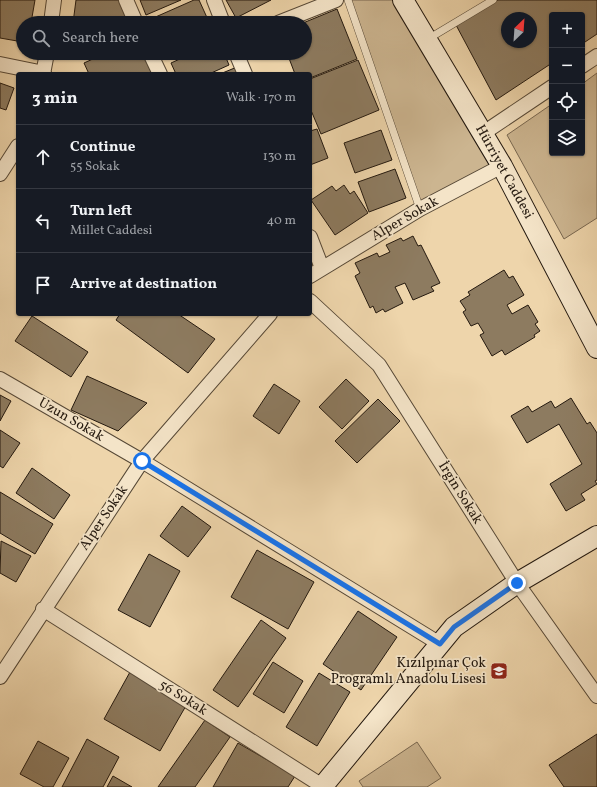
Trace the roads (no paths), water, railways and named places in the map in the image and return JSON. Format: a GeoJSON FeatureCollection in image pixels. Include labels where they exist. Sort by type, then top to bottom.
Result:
{"type":"FeatureCollection","features":[{"type":"Feature","properties":{"kind":"street"},"geometry":{"type":"LineString","coordinates":[[52,16],[54,0]]}},
{"type":"Feature","properties":{"kind":"street"},"geometry":{"type":"LineString","coordinates":[[126,0],[133,16]]}},
{"type":"Feature","properties":{"kind":"street"},"geometry":{"type":"LineString","coordinates":[[214,0],[220,16]]}},
{"type":"Feature","properties":{"kind":"street"},"geometry":{"type":"LineString","coordinates":[[296,16],[336,0]]}},
{"type":"Feature","properties":{"kind":"street","name":"Hürriyet Caddesi"},"geometry":{"type":"LineString","coordinates":[[403,0],[502,166],[597,348]]}},
{"type":"Feature","properties":{"kind":"street"},"geometry":{"type":"LineString","coordinates":[[585,64],[597,56]]}},
{"type":"Feature","properties":{"kind":"street"},"geometry":{"type":"LineString","coordinates":[[44,72],[45,60]]}},
{"type":"Feature","properties":{"kind":"street"},"geometry":{"type":"LineString","coordinates":[[153,60],[159,72]]}},
{"type":"Feature","properties":{"kind":"street"},"geometry":{"type":"LineString","coordinates":[[239,60],[244,72]]}},
{"type":"Feature","properties":{"kind":"street"},"geometry":{"type":"LineString","coordinates":[[0,64],[35,72]]}},
{"type":"Feature","properties":{"kind":"street"},"geometry":{"type":"LineString","coordinates":[[482,134],[549,89]]}},
{"type":"Feature","properties":{"kind":"street"},"geometry":{"type":"LineString","coordinates":[[0,174],[16,149]]}},
{"type":"Feature","properties":{"kind":"street","name":"Alper Sokak"},"geometry":{"type":"LineString","coordinates":[[316,272],[420,208],[502,166]]}},
{"type":"Feature","properties":{"kind":"street"},"geometry":{"type":"LineString","coordinates":[[312,249],[316,272]]}},
{"type":"Feature","properties":{"kind":"street","name":"İrgin Sokak"},"geometry":{"type":"LineString","coordinates":[[312,303],[379,365],[517,583],[597,696]]}},
{"type":"Feature","properties":{"kind":"street","name":"Alper Sokak"},"geometry":{"type":"LineString","coordinates":[[0,677],[43,609],[142,461],[268,316]]}},
{"type":"Feature","properties":{"kind":"street","name":"Uzun Sokak"},"geometry":{"type":"LineString","coordinates":[[0,379],[142,461],[440,644]]}},
{"type":"Feature","properties":{"kind":"street"},"geometry":{"type":"LineString","coordinates":[[323,787],[454,627],[517,583],[597,536]]}},
{"type":"Feature","properties":{"kind":"street","name":"56 Sokak"},"geometry":{"type":"LineString","coordinates":[[43,609],[323,787]]}},
{"type":"Feature","properties":{"kind":"lane"},"geometry":{"type":"LineString","coordinates":[[348,0],[420,208]]}},
{"type":"Feature","properties":{"kind":"lane"},"geometry":{"type":"LineString","coordinates":[[427,40],[493,0]]}},
{"type":"Feature","properties":{"kind":"place","name":"Kızılpınar Çok Programlı Anadolu Lisesi"},"geometry":{"type":"Point","coordinates":[499,671]}}]}
